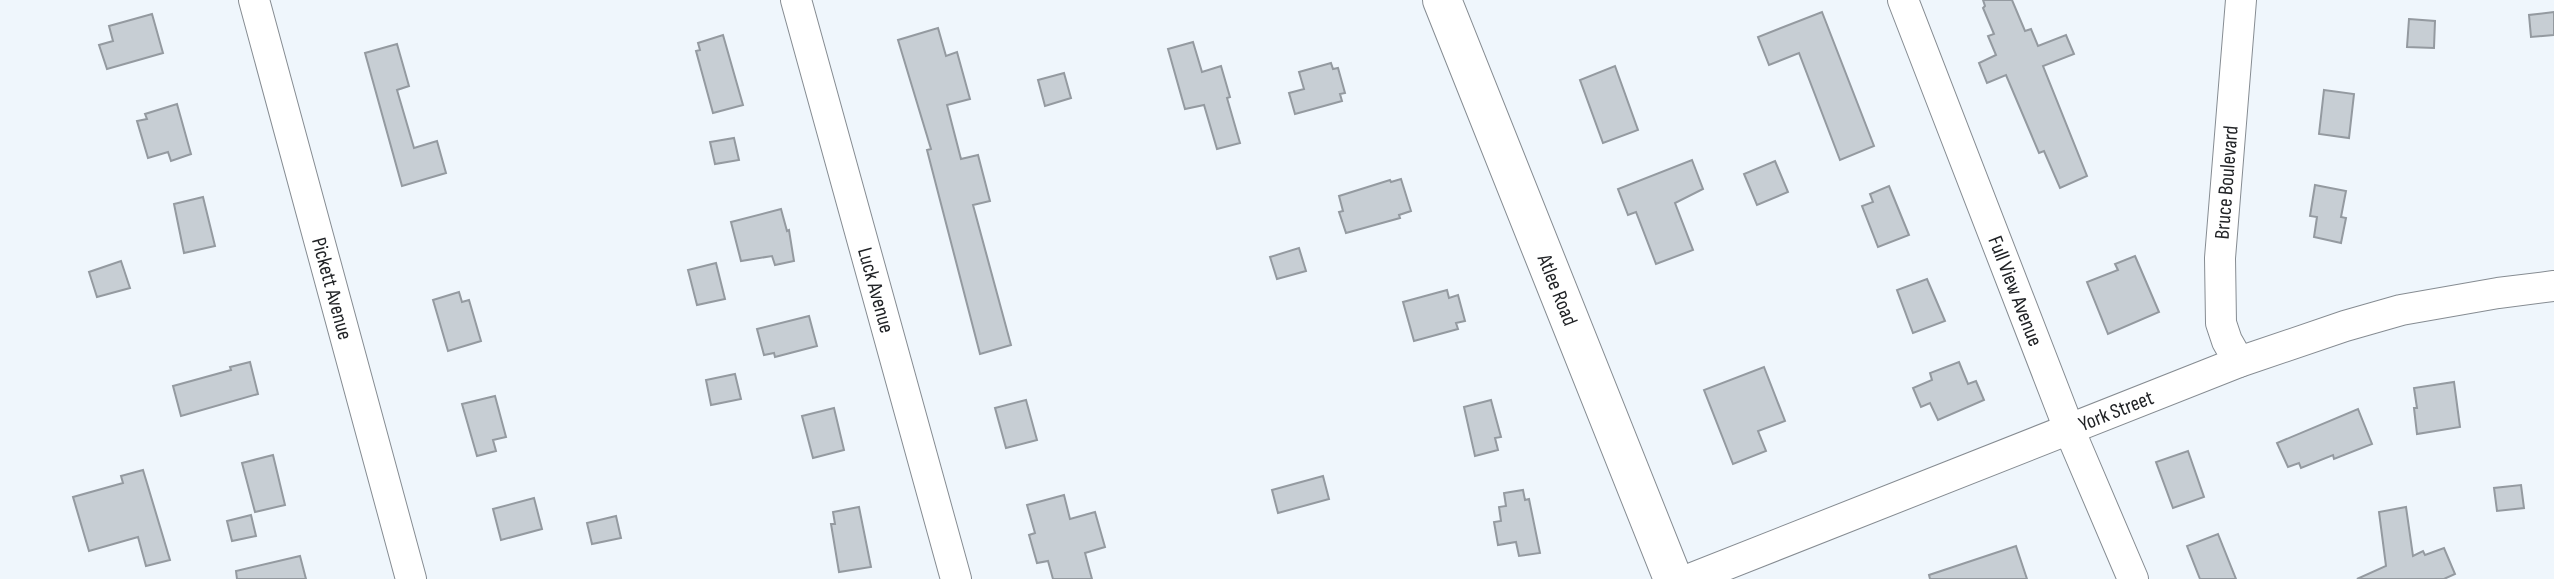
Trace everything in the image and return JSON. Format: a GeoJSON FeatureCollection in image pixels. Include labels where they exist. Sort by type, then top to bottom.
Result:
{"type":"FeatureCollection","features":[{"type":"Feature","properties":{"kind":"main road","name":"Atlee Road"},"geometry":{"type":"LineString","coordinates":[[1441,0],[1673,579]]}},
{"type":"Feature","properties":{"kind":"street","name":"Pickett Avenue"},"geometry":{"type":"LineString","coordinates":[[254,0],[411,579]]}},
{"type":"Feature","properties":{"kind":"street","name":"Luck Avenue"},"geometry":{"type":"LineString","coordinates":[[796,0],[957,579]]}},
{"type":"Feature","properties":{"kind":"street","name":"Full View Avenue"},"geometry":{"type":"LineString","coordinates":[[1903,0],[2069,429],[2133,579]]}},
{"type":"Feature","properties":{"kind":"street","name":"Bruce Boulevard"},"geometry":{"type":"LineString","coordinates":[[2239,362],[2221,323],[2220,258],[2241,0]]}},
{"type":"Feature","properties":{"kind":"street","name":"York Street"},"geometry":{"type":"LineString","coordinates":[[1690,579],[2239,362],[2345,326],[2401,310],[2554,286]]}},
{"type":"Feature","properties":{"kind":"building"},"geometry":{"type":"Polygon","coordinates":[[[1983,0],[2012,0],[2025,31],[2031,29],[2038,46],[2066,35],[2074,54],[2043,66],[2087,176],[2060,188],[2044,151],[2039,153],[2006,75],[1987,83],[1979,63],[1996,55],[1988,36],[1994,34],[1983,8],[1983,0]]]}},
{"type":"Feature","properties":{"kind":"building"},"geometry":{"type":"Polygon","coordinates":[[[1822,12],[1874,146],[1840,160],[1799,53],[1769,65],[1758,37],[1822,12]]]}},
{"type":"Feature","properties":{"kind":"building"},"geometry":{"type":"Polygon","coordinates":[[[2554,12],[2554,35],[2531,37],[2529,15],[2554,12]]]}},
{"type":"Feature","properties":{"kind":"building"},"geometry":{"type":"Polygon","coordinates":[[[152,14],[163,53],[107,69],[99,45],[113,41],[109,26],[152,14]]]}},
{"type":"Feature","properties":{"kind":"building"},"geometry":{"type":"Polygon","coordinates":[[[2409,19],[2435,21],[2434,48],[2407,47],[2409,19]]]}},
{"type":"Feature","properties":{"kind":"building"},"geometry":{"type":"Polygon","coordinates":[[[938,28],[946,56],[957,52],[970,99],[947,105],[961,159],[978,155],[990,201],[973,205],[1011,345],[980,354],[927,150],[931,149],[898,40],[938,28]]]}},
{"type":"Feature","properties":{"kind":"building"},"geometry":{"type":"Polygon","coordinates":[[[723,35],[743,105],[713,113],[696,51],[700,50],[698,43],[723,35]]]}},
{"type":"Feature","properties":{"kind":"building"},"geometry":{"type":"Polygon","coordinates":[[[1193,42],[1202,72],[1221,66],[1240,143],[1217,149],[1204,105],[1185,109],[1168,49],[1193,42]]]}},
{"type":"Feature","properties":{"kind":"building"},"geometry":{"type":"Polygon","coordinates":[[[397,44],[409,86],[397,90],[414,148],[437,141],[446,173],[402,186],[365,53],[397,44]]]}},
{"type":"Feature","properties":{"kind":"building"},"geometry":{"type":"Polygon","coordinates":[[[1331,63],[1333,69],[1338,68],[1345,93],[1340,94],[1342,101],[1295,114],[1289,93],[1304,89],[1299,72],[1331,63]]]}},
{"type":"Feature","properties":{"kind":"building"},"geometry":{"type":"Polygon","coordinates":[[[1615,66],[1638,130],[1603,143],[1580,80],[1615,66]]]}},
{"type":"Feature","properties":{"kind":"building"},"geometry":{"type":"Polygon","coordinates":[[[1064,73],[1071,98],[1045,106],[1038,80],[1064,73]]]}},
{"type":"Feature","properties":{"kind":"building"},"geometry":{"type":"Polygon","coordinates":[[[2324,90],[2354,94],[2349,138],[2319,134],[2324,90]]]}},
{"type":"Feature","properties":{"kind":"building"},"geometry":{"type":"Polygon","coordinates":[[[177,104],[191,154],[171,161],[168,152],[148,158],[137,121],[147,119],[145,114],[177,104]]]}},
{"type":"Feature","properties":{"kind":"building"},"geometry":{"type":"Polygon","coordinates":[[[734,138],[739,160],[715,164],[710,142],[734,138]]]}},
{"type":"Feature","properties":{"kind":"building"},"geometry":{"type":"Polygon","coordinates":[[[1692,160],[1703,189],[1675,203],[1693,250],[1656,264],[1636,212],[1628,215],[1618,189],[1692,160]]]}},
{"type":"Feature","properties":{"kind":"building"},"geometry":{"type":"Polygon","coordinates":[[[1775,161],[1788,192],[1757,205],[1744,174],[1775,161]]]}},
{"type":"Feature","properties":{"kind":"building"},"geometry":{"type":"Polygon","coordinates":[[[1401,179],[1411,211],[1399,215],[1400,218],[1346,233],[1339,212],[1343,211],[1339,196],[1401,179]]]}},
{"type":"Feature","properties":{"kind":"building"},"geometry":{"type":"Polygon","coordinates":[[[2315,185],[2346,191],[2341,217],[2346,218],[2341,243],[2314,237],[2317,217],[2310,216],[2315,185]]]}},
{"type":"Feature","properties":{"kind":"building"},"geometry":{"type":"Polygon","coordinates":[[[1889,186],[1909,235],[1878,247],[1862,206],[1873,202],[1870,194],[1889,186]]]}},
{"type":"Feature","properties":{"kind":"building"},"geometry":{"type":"Polygon","coordinates":[[[203,197],[215,246],[184,253],[174,204],[203,197]]]}},
{"type":"Feature","properties":{"kind":"building"},"geometry":{"type":"Polygon","coordinates":[[[781,209],[787,231],[789,230],[794,261],[775,265],[772,256],[741,261],[731,222],[781,209]]]}},
{"type":"Feature","properties":{"kind":"building"},"geometry":{"type":"Polygon","coordinates":[[[1299,248],[1306,271],[1277,279],[1270,257],[1299,248]]]}},
{"type":"Feature","properties":{"kind":"building"},"geometry":{"type":"Polygon","coordinates":[[[2135,256],[2159,312],[2108,334],[2087,282],[2118,270],[2115,264],[2135,256]]]}},
{"type":"Feature","properties":{"kind":"building"},"geometry":{"type":"Polygon","coordinates":[[[121,261],[130,288],[97,297],[89,272],[121,261]]]}},
{"type":"Feature","properties":{"kind":"building"},"geometry":{"type":"Polygon","coordinates":[[[716,263],[725,299],[697,305],[688,270],[716,263]]]}},
{"type":"Feature","properties":{"kind":"building"},"geometry":{"type":"Polygon","coordinates":[[[1927,279],[1945,321],[1913,333],[1897,290],[1927,279]]]}},
{"type":"Feature","properties":{"kind":"building"},"geometry":{"type":"Polygon","coordinates":[[[1447,290],[1449,298],[1458,295],[1465,321],[1456,323],[1458,329],[1414,341],[1403,302],[1447,290]]]}},
{"type":"Feature","properties":{"kind":"building"},"geometry":{"type":"Polygon","coordinates":[[[459,292],[462,302],[469,300],[481,341],[448,351],[433,300],[459,292]]]}},
{"type":"Feature","properties":{"kind":"building"},"geometry":{"type":"Polygon","coordinates":[[[809,316],[817,346],[775,357],[774,353],[764,355],[757,329],[809,316]]]}},
{"type":"Feature","properties":{"kind":"building"},"geometry":{"type":"Polygon","coordinates":[[[250,362],[258,394],[181,416],[173,386],[250,362]]]}},
{"type":"Feature","properties":{"kind":"building"},"geometry":{"type":"Polygon","coordinates":[[[1959,362],[1968,384],[1976,381],[1984,400],[1938,420],[1930,403],[1921,407],[1913,388],[1932,380],[1930,373],[1959,362]]]}},
{"type":"Feature","properties":{"kind":"building"},"geometry":{"type":"Polygon","coordinates":[[[1764,367],[1785,421],[1758,431],[1766,451],[1733,464],[1704,390],[1764,367]]]}},
{"type":"Feature","properties":{"kind":"building"},"geometry":{"type":"Polygon","coordinates":[[[735,374],[741,399],[711,405],[706,380],[735,374]]]}},
{"type":"Feature","properties":{"kind":"building"},"geometry":{"type":"Polygon","coordinates":[[[2454,382],[2460,427],[2417,434],[2414,388],[2454,382]]]}},
{"type":"Feature","properties":{"kind":"building"},"geometry":{"type":"Polygon","coordinates":[[[495,396],[506,437],[493,440],[496,451],[477,456],[462,404],[495,396]]]}},
{"type":"Feature","properties":{"kind":"building"},"geometry":{"type":"Polygon","coordinates":[[[1026,400],[1037,440],[1006,448],[995,408],[1026,400]]]}},
{"type":"Feature","properties":{"kind":"building"},"geometry":{"type":"Polygon","coordinates":[[[1491,400],[1501,437],[1495,438],[1498,450],[1475,456],[1464,407],[1491,400]]]}},
{"type":"Feature","properties":{"kind":"building"},"geometry":{"type":"Polygon","coordinates":[[[834,408],[844,450],[813,458],[802,416],[834,408]]]}},
{"type":"Feature","properties":{"kind":"building"},"geometry":{"type":"Polygon","coordinates":[[[2358,409],[2372,444],[2334,459],[2333,455],[2301,468],[2299,463],[2288,467],[2277,443],[2358,409]]]}},
{"type":"Feature","properties":{"kind":"building"},"geometry":{"type":"Polygon","coordinates":[[[2188,451],[2204,497],[2173,508],[2156,462],[2188,451]]]}},
{"type":"Feature","properties":{"kind":"building"},"geometry":{"type":"Polygon","coordinates":[[[273,455],[285,505],[255,512],[242,463],[273,455]]]}},
{"type":"Feature","properties":{"kind":"building"},"geometry":{"type":"Polygon","coordinates":[[[143,470],[170,560],[146,566],[138,537],[89,551],[73,497],[123,483],[121,476],[143,470]]]}},
{"type":"Feature","properties":{"kind":"building"},"geometry":{"type":"Polygon","coordinates":[[[1323,476],[1329,499],[1278,513],[1272,490],[1323,476]]]}},
{"type":"Feature","properties":{"kind":"building"},"geometry":{"type":"Polygon","coordinates":[[[2521,485],[2524,508],[2497,511],[2494,488],[2521,485]]]}},
{"type":"Feature","properties":{"kind":"building"},"geometry":{"type":"Polygon","coordinates":[[[1523,490],[1525,500],[1529,499],[1540,553],[1519,556],[1516,542],[1498,545],[1494,522],[1501,521],[1499,507],[1506,506],[1504,493],[1523,490]]]}},
{"type":"Feature","properties":{"kind":"building"},"geometry":{"type":"Polygon","coordinates":[[[1064,495],[1070,519],[1095,512],[1105,547],[1085,553],[1092,579],[1053,579],[1048,561],[1037,563],[1029,535],[1035,533],[1027,505],[1064,495]]]}},
{"type":"Feature","properties":{"kind":"building"},"geometry":{"type":"Polygon","coordinates":[[[534,498],[542,529],[501,540],[493,509],[534,498]]]}},
{"type":"Feature","properties":{"kind":"building"},"geometry":{"type":"Polygon","coordinates":[[[859,507],[871,567],[839,572],[831,524],[835,524],[833,512],[859,507]]]}},
{"type":"Feature","properties":{"kind":"building"},"geometry":{"type":"Polygon","coordinates":[[[2406,507],[2413,556],[2423,551],[2425,555],[2444,548],[2455,574],[2444,579],[2357,579],[2386,566],[2379,512],[2406,507]]]}},
{"type":"Feature","properties":{"kind":"building"},"geometry":{"type":"Polygon","coordinates":[[[251,515],[256,536],[232,541],[227,521],[251,515]]]}},
{"type":"Feature","properties":{"kind":"building"},"geometry":{"type":"Polygon","coordinates":[[[616,516],[621,538],[592,544],[587,523],[616,516]]]}},
{"type":"Feature","properties":{"kind":"building"},"geometry":{"type":"Polygon","coordinates":[[[2218,534],[2236,579],[2200,579],[2187,546],[2218,534]]]}},
{"type":"Feature","properties":{"kind":"building"},"geometry":{"type":"Polygon","coordinates":[[[2016,546],[2027,579],[1930,579],[1929,575],[2016,546]]]}},
{"type":"Feature","properties":{"kind":"building"},"geometry":{"type":"Polygon","coordinates":[[[300,556],[306,579],[237,579],[236,571],[300,556]]]}}]}
